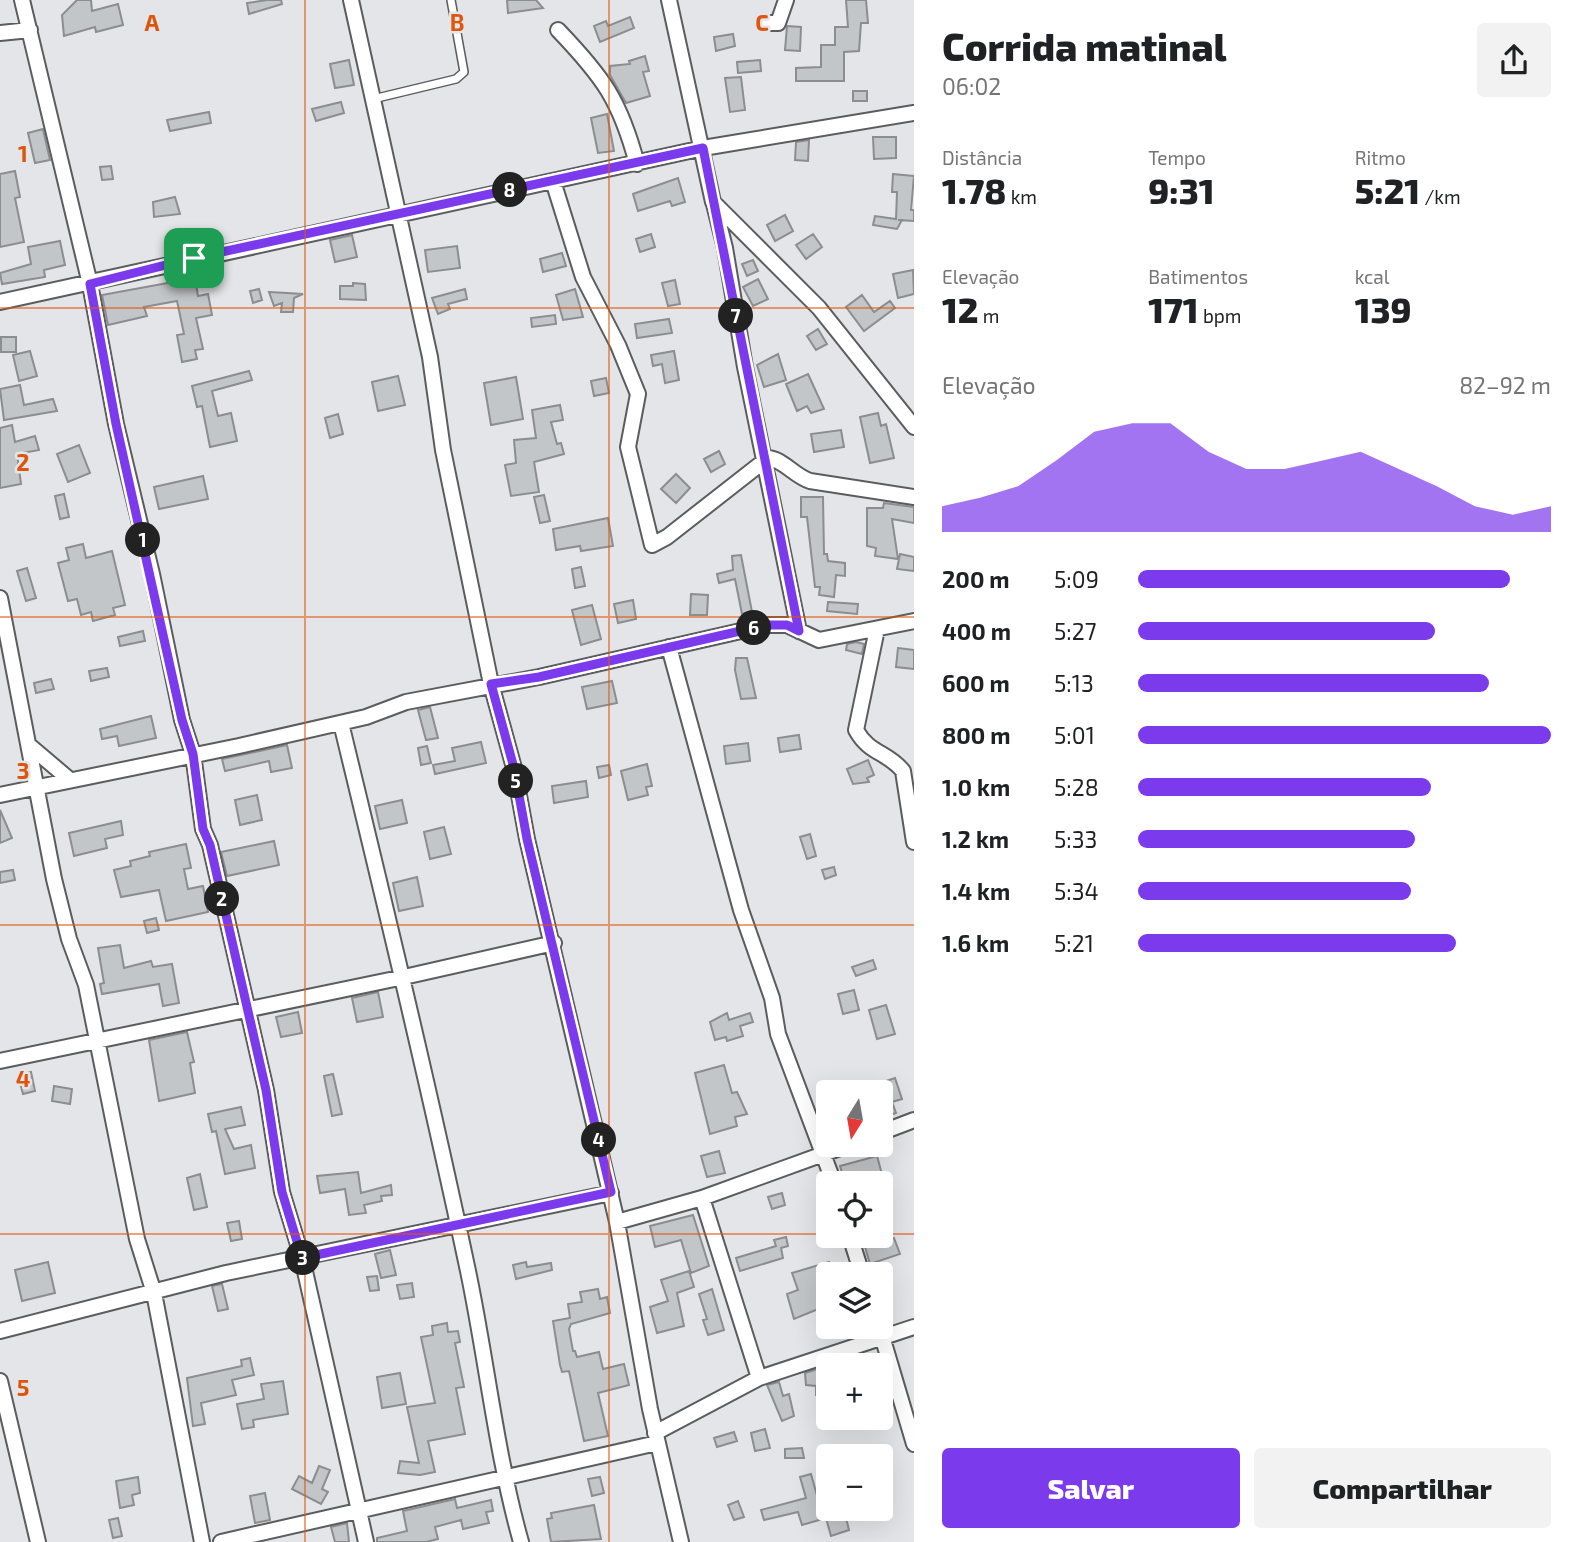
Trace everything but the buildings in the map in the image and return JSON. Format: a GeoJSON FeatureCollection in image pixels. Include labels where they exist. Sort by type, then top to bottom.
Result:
{"type":"FeatureCollection","features":[{"type":"Feature","properties":{"kind":"street"},"geometry":{"type":"LineString","coordinates":[[22,0],[90,284],[116,424],[182,720],[193,754],[203,829],[210,845],[249,1009],[271,1115],[282,1192],[302,1258],[366,1542]]}},
{"type":"Feature","properties":{"kind":"street"},"geometry":{"type":"LineString","coordinates":[[351,0],[430,357],[443,450],[491,684],[611,1192],[656,1438],[681,1542]]}},
{"type":"Feature","properties":{"kind":"street"},"geometry":{"type":"LineString","coordinates":[[669,0],[725,248],[799,631]]}},
{"type":"Feature","properties":{"kind":"street"},"geometry":{"type":"LineString","coordinates":[[764,23],[778,23],[786,0]]}},
{"type":"Feature","properties":{"kind":"street"},"geometry":{"type":"LineString","coordinates":[[0,33],[30,30]]}},
{"type":"Feature","properties":{"kind":"street"},"geometry":{"type":"LineString","coordinates":[[558,30],[601,78],[613,96],[625,118],[637,164]]}},
{"type":"Feature","properties":{"kind":"street"},"geometry":{"type":"LineString","coordinates":[[0,302],[703,148],[914,113]]}},
{"type":"Feature","properties":{"kind":"street"},"geometry":{"type":"LineString","coordinates":[[553,181],[583,278],[618,345],[638,394],[628,447],[652,545],[667,537],[765,459],[777,460],[794,475],[810,481],[914,497]]}},
{"type":"Feature","properties":{"kind":"street"},"geometry":{"type":"LineString","coordinates":[[713,202],[819,308],[914,427]]}},
{"type":"Feature","properties":{"kind":"street"},"geometry":{"type":"LineString","coordinates":[[0,598],[54,879],[69,939],[86,985],[137,1240],[154,1293],[202,1542]]}},
{"type":"Feature","properties":{"kind":"street"},"geometry":{"type":"LineString","coordinates":[[0,795],[341,723],[366,717],[391,706],[491,684],[539,677],[767,625],[787,625],[820,639],[914,621]]}},
{"type":"Feature","properties":{"kind":"street"},"geometry":{"type":"LineString","coordinates":[[877,629],[856,730],[870,750],[897,763],[903,771],[914,842]]}},
{"type":"Feature","properties":{"kind":"street"},"geometry":{"type":"LineString","coordinates":[[669,647],[732,879],[772,998],[778,1034],[816,1131]]}},
{"type":"Feature","properties":{"kind":"street"},"geometry":{"type":"LineString","coordinates":[[341,723],[377,881],[404,977],[487,1368],[504,1480],[521,1542]]}},
{"type":"Feature","properties":{"kind":"street"},"geometry":{"type":"LineString","coordinates":[[30,746],[70,780]]}},
{"type":"Feature","properties":{"kind":"street"},"geometry":{"type":"LineString","coordinates":[[0,1060],[404,977],[554,943]]}},
{"type":"Feature","properties":{"kind":"street"},"geometry":{"type":"LineString","coordinates":[[893,1128],[914,1121]]}},
{"type":"Feature","properties":{"kind":"street"},"geometry":{"type":"LineString","coordinates":[[617,1222],[702,1198],[817,1157]]}},
{"type":"Feature","properties":{"kind":"street"},"geometry":{"type":"LineString","coordinates":[[0,1331],[302,1258],[611,1192]]}},
{"type":"Feature","properties":{"kind":"street"},"geometry":{"type":"LineString","coordinates":[[702,1198],[759,1378]]}},
{"type":"Feature","properties":{"kind":"street"},"geometry":{"type":"LineString","coordinates":[[893,1330],[914,1327]]}},
{"type":"Feature","properties":{"kind":"street"},"geometry":{"type":"LineString","coordinates":[[221,1542],[504,1480],[656,1438],[759,1378],[862,1339]]}},
{"type":"Feature","properties":{"kind":"street"},"geometry":{"type":"LineString","coordinates":[[882,1339],[914,1444]]}},
{"type":"Feature","properties":{"kind":"street"},"geometry":{"type":"LineString","coordinates":[[0,1381],[37,1542]]}},
{"type":"Feature","properties":{"kind":"lane"},"geometry":{"type":"LineString","coordinates":[[372,99],[456,79],[464,72],[452,0]]}},
{"type":"Feature","properties":{"kind":"route"},"geometry":{"type":"LineString","coordinates":[[703,148],[799,631],[787,625],[767,625],[539,677],[491,684],[514,768],[527,839],[541,887],[611,1192],[302,1258],[282,1192],[271,1115],[249,1009],[210,845],[203,829],[193,754],[182,720],[160,624],[152,574],[116,424],[90,284],[194,258],[703,148]]}}]}
